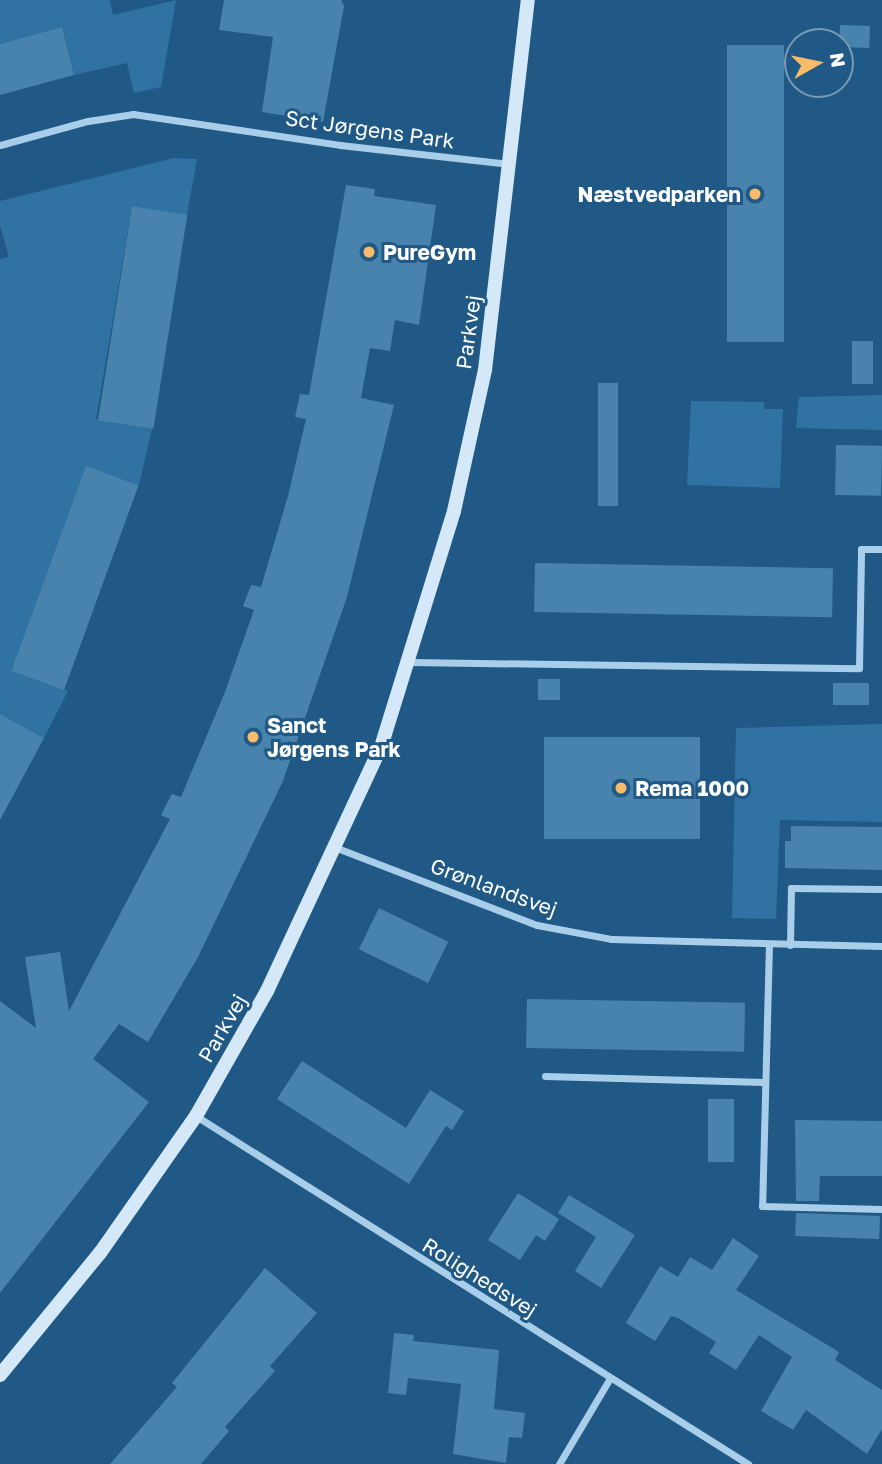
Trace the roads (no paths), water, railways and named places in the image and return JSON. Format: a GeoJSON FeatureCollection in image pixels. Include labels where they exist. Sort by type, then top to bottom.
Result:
{"type":"FeatureCollection","features":[{"type":"Feature","properties":{"kind":"street","name":"Parkvej"},"geometry":{"type":"LineString","coordinates":[[0,1374],[100,1253],[196,1116],[267,991],[338,848],[382,747],[411,662],[454,512],[485,370],[512,164],[528,0]]}},
{"type":"Feature","properties":{"kind":"street","name":"Sct Jørgens Park"},"geometry":{"type":"LineString","coordinates":[[0,145],[88,121],[133,114],[340,145],[512,164]]}},
{"type":"Feature","properties":{"kind":"street"},"geometry":{"type":"LineString","coordinates":[[411,662],[859,668],[861,549],[882,549]]}},
{"type":"Feature","properties":{"kind":"street","name":"Grønlandsvej"},"geometry":{"type":"LineString","coordinates":[[338,848],[537,925],[611,939],[882,946]]}},
{"type":"Feature","properties":{"kind":"street"},"geometry":{"type":"LineString","coordinates":[[790,945],[790,888],[882,889]]}},
{"type":"Feature","properties":{"kind":"street"},"geometry":{"type":"LineString","coordinates":[[769,944],[762,1206],[882,1209]]}},
{"type":"Feature","properties":{"kind":"street"},"geometry":{"type":"LineString","coordinates":[[545,1076],[765,1082]]}},
{"type":"Feature","properties":{"kind":"street","name":"Rolighedsvej"},"geometry":{"type":"LineString","coordinates":[[196,1116],[748,1464]]}},
{"type":"Feature","properties":{"kind":"street"},"geometry":{"type":"LineString","coordinates":[[559,1464],[610,1378]]}},
{"type":"Feature","properties":{"kind":"place","name":"Næstvedparken"},"geometry":{"type":"Point","coordinates":[755,194]}},
{"type":"Feature","properties":{"kind":"place","name":"PureGym"},"geometry":{"type":"Point","coordinates":[369,252]}},
{"type":"Feature","properties":{"kind":"place","name":"Sanct Jørgens Park"},"geometry":{"type":"Point","coordinates":[253,737]}},
{"type":"Feature","properties":{"kind":"place","name":"Rema 1000"},"geometry":{"type":"Point","coordinates":[621,788]}}]}
